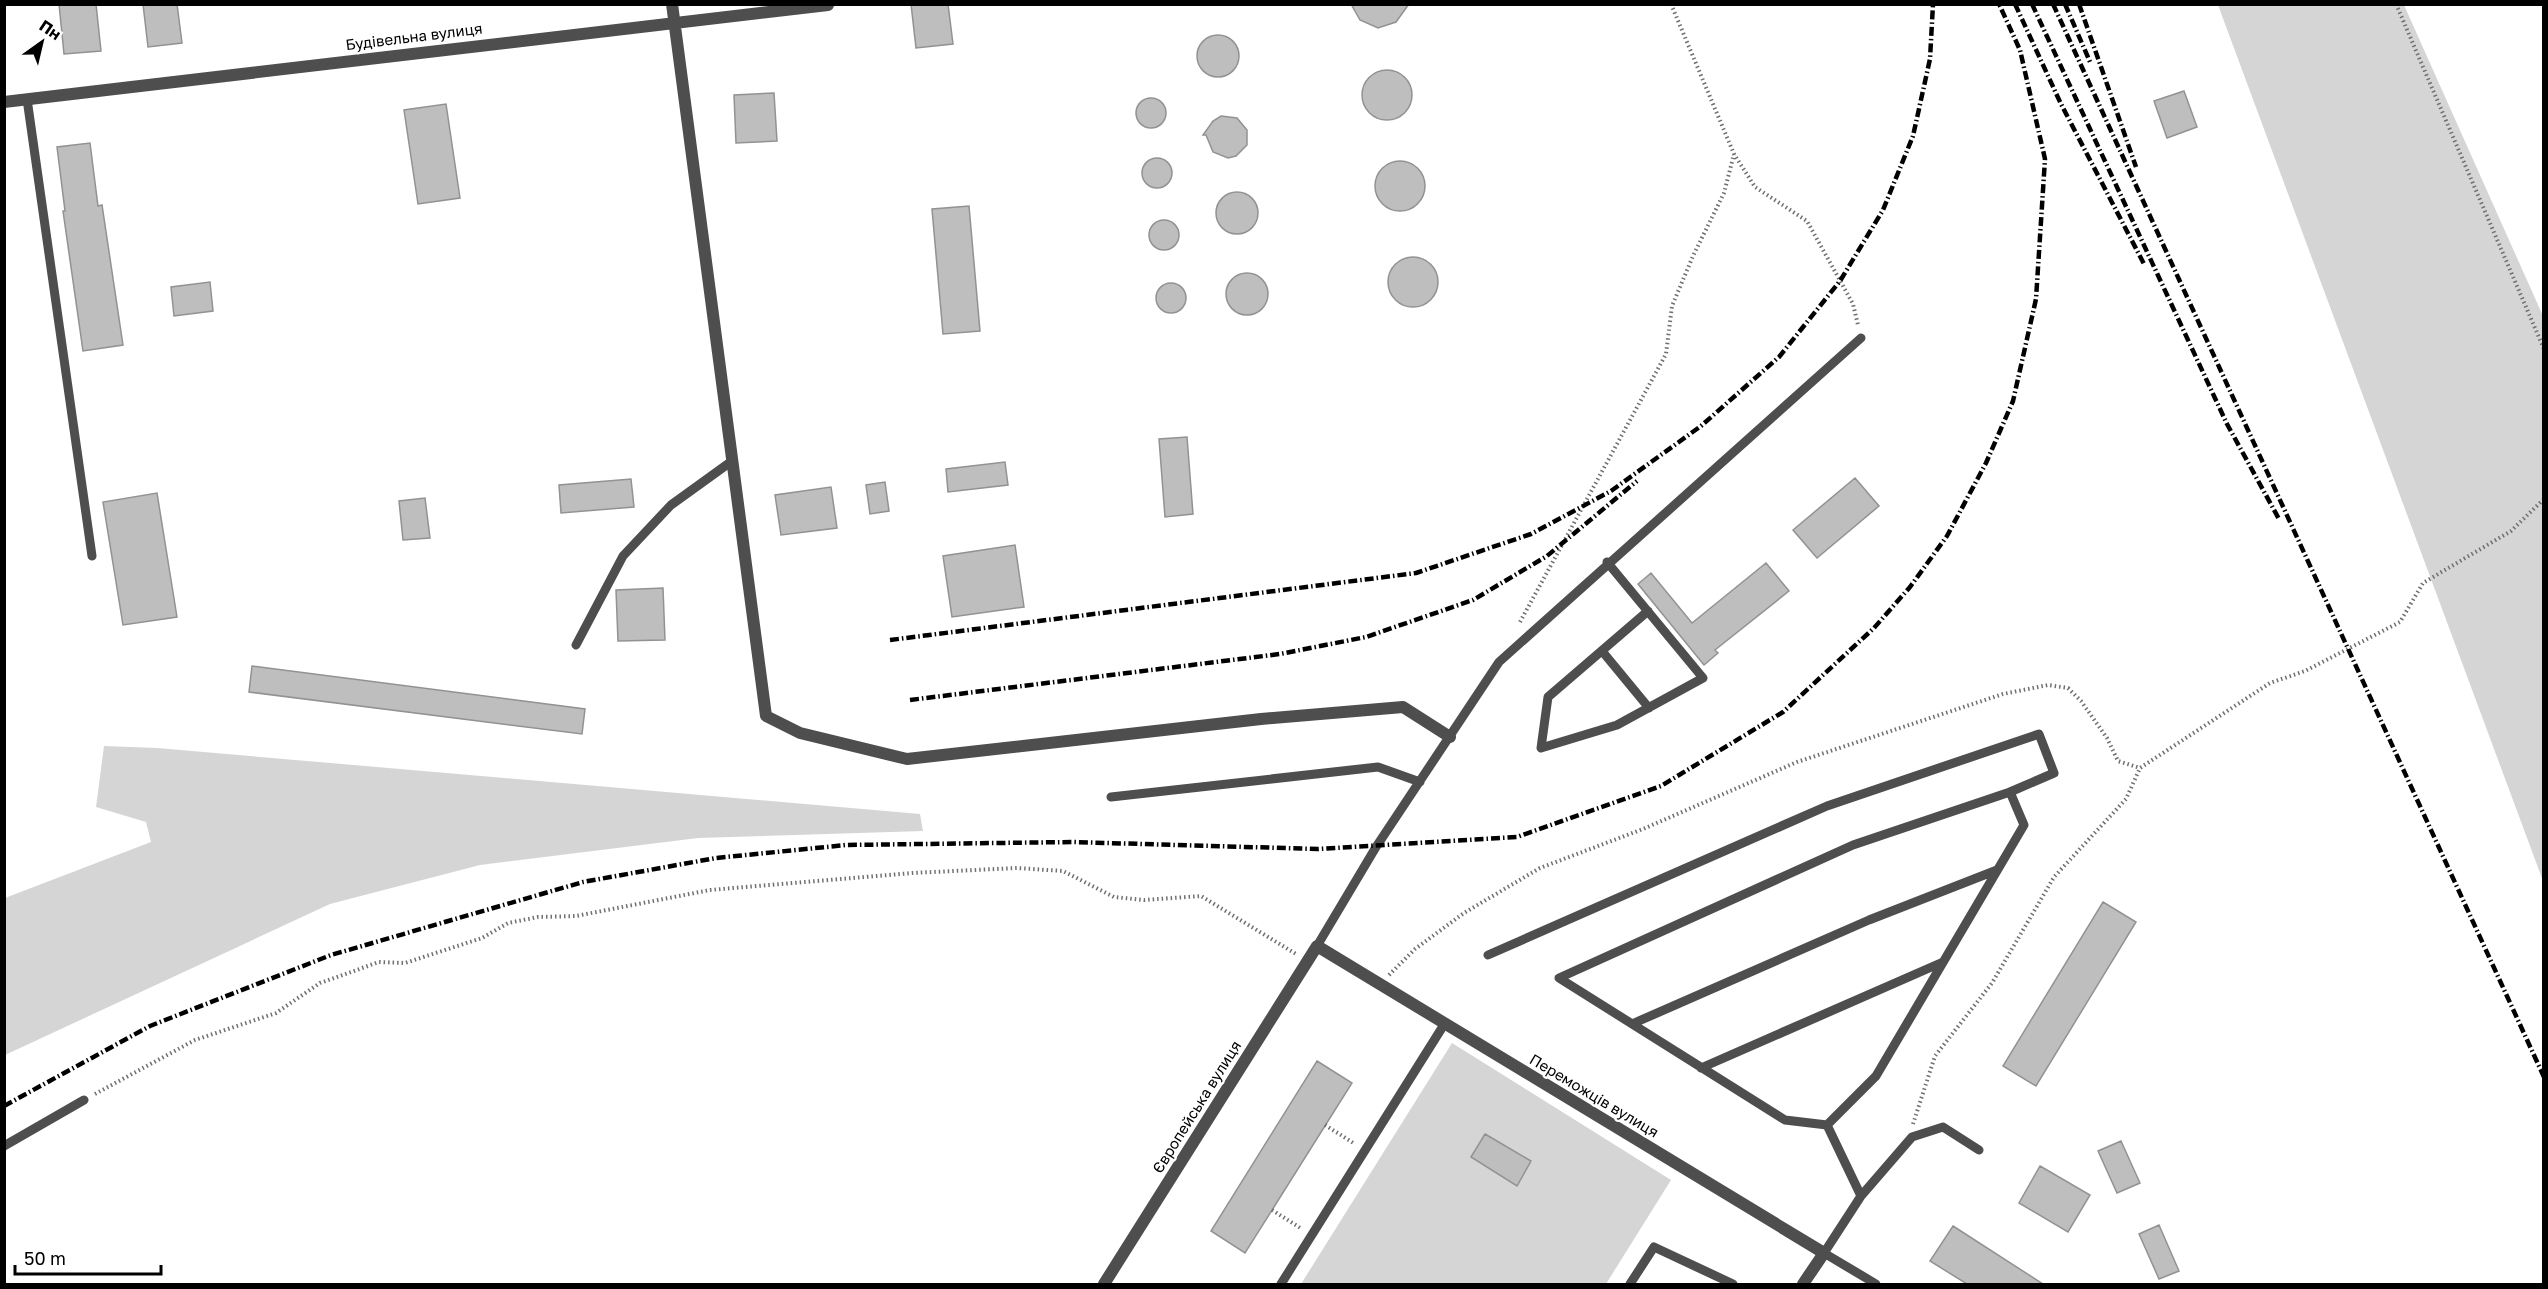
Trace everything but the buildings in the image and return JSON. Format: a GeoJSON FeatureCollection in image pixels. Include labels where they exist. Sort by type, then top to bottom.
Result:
{"type":"FeatureCollection","features":[{"type":"Feature","properties":{"kind":"street"},"geometry":{"type":"LineString","coordinates":[[672,4],[766,716],[801,733],[908,759],[1261,719],[1403,707],[1450,737]]}},
{"type":"Feature","properties":{"kind":"street","name":"Будівельна вулиця"},"geometry":{"type":"LineString","coordinates":[[4,102],[828,4]]}},
{"type":"Feature","properties":{"kind":"street","name":"Переможців вулиця"},"geometry":{"type":"LineString","coordinates":[[1317,946],[1824,1253]]}},
{"type":"Feature","properties":{"kind":"street","name":"Європейська вулиця"},"geometry":{"type":"LineString","coordinates":[[1104,1284],[1317,946]]}},
{"type":"Feature","properties":{"kind":"street"},"geometry":{"type":"LineString","coordinates":[[1803,1284],[1824,1253]]}},
{"type":"Feature","properties":{"kind":"lane"},"geometry":{"type":"LineString","coordinates":[[27,99],[92,556]]}},
{"type":"Feature","properties":{"kind":"lane"},"geometry":{"type":"LineString","coordinates":[[1317,946],[1376,847],[1499,662],[1607,562],[1861,338]]}},
{"type":"Feature","properties":{"kind":"lane"},"geometry":{"type":"LineString","coordinates":[[576,645],[624,556],[671,505],[732,461]]}},
{"type":"Feature","properties":{"kind":"lane"},"geometry":{"type":"LineString","coordinates":[[1607,562],[1648,611],[1703,678],[1617,725],[1541,748],[1548,697],[1648,611]]}},
{"type":"Feature","properties":{"kind":"lane"},"geometry":{"type":"LineString","coordinates":[[1602,651],[1649,708]]}},
{"type":"Feature","properties":{"kind":"lane"},"geometry":{"type":"LineString","coordinates":[[1488,955],[1827,806],[2039,734],[2054,773],[2010,792],[1853,845],[1559,978],[1785,1120],[1827,1125]]}},
{"type":"Feature","properties":{"kind":"lane"},"geometry":{"type":"LineString","coordinates":[[1111,797],[1378,767],[1420,782]]}},
{"type":"Feature","properties":{"kind":"lane"},"geometry":{"type":"LineString","coordinates":[[1827,1125],[1875,1076],[2024,825],[2010,792]]}},
{"type":"Feature","properties":{"kind":"lane"},"geometry":{"type":"LineString","coordinates":[[1632,1024],[1869,920],[1997,870]]}},
{"type":"Feature","properties":{"kind":"lane"},"geometry":{"type":"LineString","coordinates":[[1701,1068],[1943,962]]}},
{"type":"Feature","properties":{"kind":"lane"},"geometry":{"type":"LineString","coordinates":[[1281,1284],[1445,1023]]}},
{"type":"Feature","properties":{"kind":"lane"},"geometry":{"type":"LineString","coordinates":[[4,1146],[84,1100]]}},
{"type":"Feature","properties":{"kind":"lane"},"geometry":{"type":"LineString","coordinates":[[1827,1125],[1861,1196]]}},
{"type":"Feature","properties":{"kind":"lane"},"geometry":{"type":"LineString","coordinates":[[1876,1284],[1824,1253],[1861,1196],[1912,1137],[1942,1127],[1979,1150]]}},
{"type":"Feature","properties":{"kind":"lane"},"geometry":{"type":"LineString","coordinates":[[1630,1284],[1654,1246],[1733,1284]]}},
{"type":"Feature","properties":{"kind":"path"},"geometry":{"type":"LineString","coordinates":[[1671,4],[1734,154],[1755,187],[1807,221],[1853,304],[1861,338]]}},
{"type":"Feature","properties":{"kind":"path"},"geometry":{"type":"LineString","coordinates":[[2396,4],[2544,349]]}},
{"type":"Feature","properties":{"kind":"path"},"geometry":{"type":"LineString","coordinates":[[1520,623],[1666,354],[1672,306],[1724,193],[1734,154]]}},
{"type":"Feature","properties":{"kind":"path"},"geometry":{"type":"LineString","coordinates":[[1912,1137],[1914,1115],[1935,1056],[1992,983],[2054,877],[2126,799],[2140,768],[2270,683],[2305,671],[2400,622],[2423,583],[2511,531],[2544,500]]}},
{"type":"Feature","properties":{"kind":"path"},"geometry":{"type":"LineString","coordinates":[[1380,984],[1415,949],[1464,913],[1540,868],[1643,829],[1797,762],[2002,694],[2048,685],[2068,688],[2081,701],[2107,738],[2118,761],[2140,768]]}},
{"type":"Feature","properties":{"kind":"path"},"geometry":{"type":"LineString","coordinates":[[84,1100],[195,1040],[243,1026],[276,1012],[320,983],[379,962],[405,963],[482,938],[508,922],[538,916],[576,916],[710,890],[912,873],[1017,868],[1063,871],[1114,897],[1144,900],[1201,896],[1307,961]]}},
{"type":"Feature","properties":{"kind":"path"},"geometry":{"type":"LineString","coordinates":[[1325,1125],[1365,1150]]}},
{"type":"Feature","properties":{"kind":"path"},"geometry":{"type":"LineString","coordinates":[[1272,1210],[1312,1235]]}},
{"type":"Feature","properties":{"kind":"shaded area"},"geometry":{"type":"Polygon","coordinates":[[[2218,5],[2404,5],[2543,316],[2543,881],[2218,5]]]}},
{"type":"Feature","properties":{"kind":"shaded area"},"geometry":{"type":"Polygon","coordinates":[[[104,746],[157,748],[920,814],[923,831],[698,838],[480,865],[330,904],[5,1055],[5,898],[151,842],[146,822],[96,807],[104,746]]]}},
{"type":"Feature","properties":{"kind":"shaded area"},"geometry":{"type":"Polygon","coordinates":[[[1452,1043],[1671,1180],[1606,1284],[1301,1284],[1452,1043]]]}},
{"type":"Feature","properties":{"kind":"railway"},"geometry":{"type":"LineString","coordinates":[[890,640],[1416,573],[1531,534],[1611,491],[1701,426],[1779,357],[1840,281],[1883,210],[1913,136],[1930,59],[1933,4]]}},
{"type":"Feature","properties":{"kind":"railway"},"geometry":{"type":"LineString","coordinates":[[4,1106],[150,1026],[331,955],[583,882],[716,858],[846,845],[1072,842],[1318,849],[1517,837],[1661,786],[1783,712],[1874,628],[1910,587],[1947,536],[1986,463],[2013,401],[2036,299],[2045,159],[2020,50],[1999,4]]}},
{"type":"Feature","properties":{"kind":"railway"},"geometry":{"type":"LineString","coordinates":[[2015,4],[2061,104],[2144,264]]}},
{"type":"Feature","properties":{"kind":"railway"},"geometry":{"type":"LineString","coordinates":[[2032,4],[2227,424],[2279,519]]}},
{"type":"Feature","properties":{"kind":"railway"},"geometry":{"type":"LineString","coordinates":[[2053,4],[2544,1077]]}},
{"type":"Feature","properties":{"kind":"railway"},"geometry":{"type":"LineString","coordinates":[[2065,4],[2090,62]]}},
{"type":"Feature","properties":{"kind":"railway"},"geometry":{"type":"LineString","coordinates":[[2079,4],[2136,167]]}},
{"type":"Feature","properties":{"kind":"railway"},"geometry":{"type":"LineString","coordinates":[[910,700],[1280,654],[1366,637],[1473,600],[1547,556],[1637,481]]}}]}
